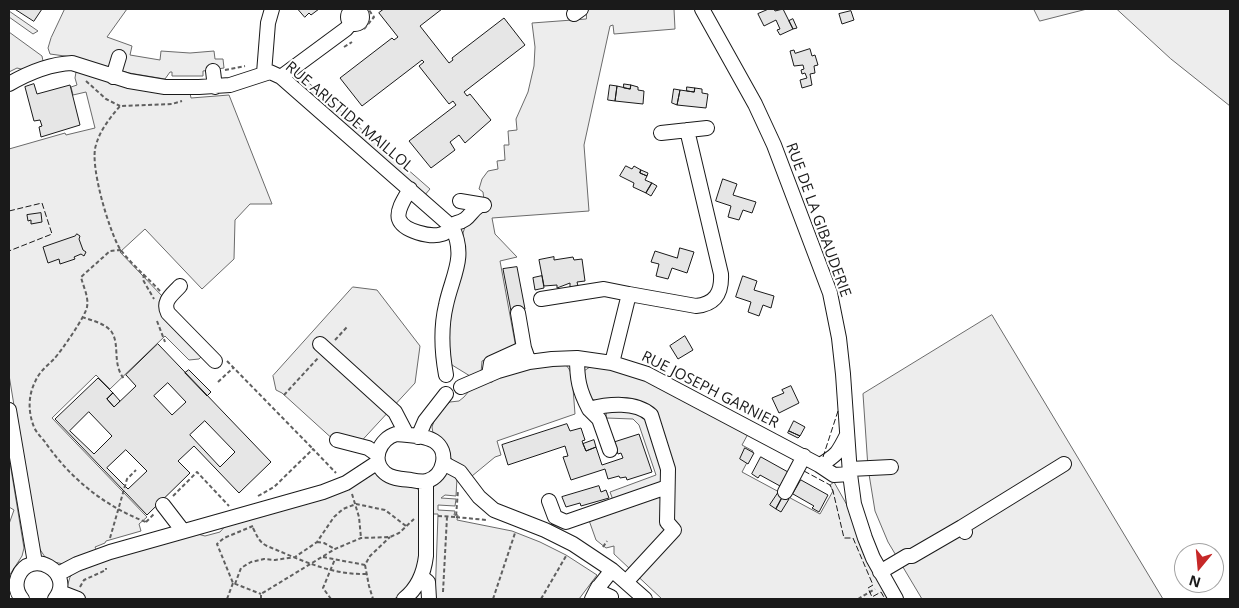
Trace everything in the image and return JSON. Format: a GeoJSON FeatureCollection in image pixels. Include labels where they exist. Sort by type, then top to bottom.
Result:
{"type":"FeatureCollection","features":[{"type":"Feature","properties":{"kind":"street"},"geometry":{"type":"LineString","coordinates":[[264,73],[268,23],[272,9]]}},
{"type":"Feature","properties":{"kind":"street","name":"RUE DE LA GIBAUDERIE"},"geometry":{"type":"LineString","coordinates":[[702,9],[752,98],[774,145],[830,293],[839,338],[849,469],[854,504],[864,538],[880,579],[896,599]]}},
{"type":"Feature","properties":{"kind":"street"},"geometry":{"type":"LineString","coordinates":[[282,77],[346,29],[352,22]]}},
{"type":"Feature","properties":{"kind":"street"},"geometry":{"type":"LineString","coordinates":[[113,77],[119,57]]}},
{"type":"Feature","properties":{"kind":"street","name":"RUE ARISTIDE MAILLOL"},"geometry":{"type":"LineString","coordinates":[[9,84],[32,72],[72,63],[113,77],[154,86],[179,88],[215,87],[247,80],[264,73],[276,73],[454,225]]}},
{"type":"Feature","properties":{"kind":"street"},"geometry":{"type":"LineString","coordinates":[[213,71],[215,87]]}},
{"type":"Feature","properties":{"kind":"street"},"geometry":{"type":"LineString","coordinates":[[661,133],[707,128]]}},
{"type":"Feature","properties":{"kind":"street"},"geometry":{"type":"LineString","coordinates":[[541,299],[604,289],[696,306],[705,305],[713,301],[719,292],[722,274],[687,130]]}},
{"type":"Feature","properties":{"kind":"street"},"geometry":{"type":"LineString","coordinates":[[410,189],[399,211],[399,219],[416,232],[432,236],[445,234],[454,225],[464,222],[483,205],[460,201]]}},
{"type":"Feature","properties":{"kind":"street"},"geometry":{"type":"LineString","coordinates":[[446,375],[444,318],[460,254],[454,225]]}},
{"type":"Feature","properties":{"kind":"street"},"geometry":{"type":"LineString","coordinates":[[180,286],[168,299],[166,309],[214,362]]}},
{"type":"Feature","properties":{"kind":"street"},"geometry":{"type":"LineString","coordinates":[[612,363],[629,294]]}},
{"type":"Feature","properties":{"kind":"street"},"geometry":{"type":"LineString","coordinates":[[518,313],[524,348],[529,362]]}},
{"type":"Feature","properties":{"kind":"street"},"geometry":{"type":"LineString","coordinates":[[323,346],[395,412],[412,436]]}},
{"type":"Feature","properties":{"kind":"street"},"geometry":{"type":"LineString","coordinates":[[489,375],[491,362],[524,348]]}},
{"type":"Feature","properties":{"kind":"street","name":"RUE JOSEPH GARNIER"},"geometry":{"type":"LineString","coordinates":[[462,387],[489,375],[529,362],[552,358],[577,358],[612,363],[647,374],[804,456],[834,475]]}},
{"type":"Feature","properties":{"kind":"street"},"geometry":{"type":"LineString","coordinates":[[577,358],[577,376],[580,392],[598,419],[610,450]]}},
{"type":"Feature","properties":{"kind":"street"},"geometry":{"type":"LineString","coordinates":[[412,436],[446,394]]}},
{"type":"Feature","properties":{"kind":"street"},"geometry":{"type":"LineString","coordinates":[[589,408],[604,405],[636,406],[644,409],[650,415],[668,469],[667,522],[674,530],[626,582]]}},
{"type":"Feature","properties":{"kind":"street"},"geometry":{"type":"LineString","coordinates":[[9,410],[35,563]]}},
{"type":"Feature","properties":{"kind":"street"},"geometry":{"type":"LineString","coordinates":[[58,574],[106,551],[182,531],[251,520],[346,483],[378,459],[380,447],[389,436],[396,434],[412,436],[434,442],[440,448],[443,463],[440,471],[434,478],[426,481],[394,478],[386,474],[378,459],[368,448],[337,440]]}},
{"type":"Feature","properties":{"kind":"street"},"geometry":{"type":"LineString","coordinates":[[820,465],[834,458],[839,452],[847,434]]}},
{"type":"Feature","properties":{"kind":"street"},"geometry":{"type":"LineString","coordinates":[[785,492],[804,456]]}},
{"type":"Feature","properties":{"kind":"street"},"geometry":{"type":"LineString","coordinates":[[443,463],[460,472],[480,497],[494,510],[545,530],[573,544],[612,570],[645,599]]}},
{"type":"Feature","properties":{"kind":"street"},"geometry":{"type":"LineString","coordinates":[[880,579],[907,556],[913,558],[964,530],[1064,464]]}},
{"type":"Feature","properties":{"kind":"street"},"geometry":{"type":"LineString","coordinates":[[820,465],[849,469],[891,467]]}},
{"type":"Feature","properties":{"kind":"street"},"geometry":{"type":"LineString","coordinates":[[849,469],[834,475],[848,499],[854,504]]}},
{"type":"Feature","properties":{"kind":"street"},"geometry":{"type":"LineString","coordinates":[[404,599],[414,589],[421,576],[426,556],[426,481]]}},
{"type":"Feature","properties":{"kind":"street"},"geometry":{"type":"LineString","coordinates":[[549,501],[555,517],[566,522],[667,487]]}},
{"type":"Feature","properties":{"kind":"street"},"geometry":{"type":"LineString","coordinates":[[163,505],[182,531]]}},
{"type":"Feature","properties":{"kind":"street"},"geometry":{"type":"LineString","coordinates":[[19,598],[16,586],[17,579],[24,568],[35,563],[48,565],[58,574],[60,580],[57,596],[77,599]]}},
{"type":"Feature","properties":{"kind":"street"},"geometry":{"type":"LineString","coordinates":[[595,593],[612,570]]}},
{"type":"Feature","properties":{"kind":"street"},"geometry":{"type":"LineString","coordinates":[[421,576],[428,582],[428,599]]}},
{"type":"Feature","properties":{"kind":"street"},"geometry":{"type":"LineString","coordinates":[[595,593],[600,592],[611,597]]}},
{"type":"Feature","properties":{"kind":"path"},"geometry":{"type":"LineString","coordinates":[[84,79],[100,94],[120,106],[172,104],[185,99]]}},
{"type":"Feature","properties":{"kind":"path"},"geometry":{"type":"LineString","coordinates":[[120,106],[109,118],[102,130],[95,146],[94,157],[105,213],[114,238],[122,250],[110,251],[81,277],[87,299],[87,308],[55,358],[42,370],[35,381],[30,396],[30,412],[34,427],[54,455],[88,489],[118,510],[146,522],[197,472],[232,510]]}},
{"type":"Feature","properties":{"kind":"path"},"geometry":{"type":"LineString","coordinates":[[82,317],[110,331],[114,339],[118,372],[125,380]]}},
{"type":"Feature","properties":{"kind":"path"},"geometry":{"type":"LineString","coordinates":[[284,395],[323,346],[347,327]]}},
{"type":"Feature","properties":{"kind":"path"},"geometry":{"type":"LineString","coordinates":[[218,382],[233,368]]}},
{"type":"Feature","properties":{"kind":"path"},"geometry":{"type":"LineString","coordinates":[[361,538],[356,504],[350,487],[313,449],[274,487],[246,503],[258,538],[262,543],[331,571],[366,574]]}},
{"type":"Feature","properties":{"kind":"path"},"geometry":{"type":"LineString","coordinates":[[77,599],[84,580],[106,570],[106,551],[127,479],[136,470]]}},
{"type":"Feature","properties":{"kind":"path"},"geometry":{"type":"LineString","coordinates":[[456,517],[459,486]]}},
{"type":"Feature","properties":{"kind":"path"},"geometry":{"type":"LineString","coordinates":[[227,599],[241,568],[251,562],[264,559],[275,560],[295,557],[317,542],[334,517],[343,509],[356,504],[385,510],[406,526]]}},
{"type":"Feature","properties":{"kind":"path"},"geometry":{"type":"LineString","coordinates":[[261,594],[335,549],[361,538],[390,537],[400,533],[418,516],[488,520]]}},
{"type":"Feature","properties":{"kind":"path"},"geometry":{"type":"LineString","coordinates":[[442,599],[446,517]]}},
{"type":"Feature","properties":{"kind":"path"},"geometry":{"type":"LineString","coordinates":[[217,544],[251,520]]}},
{"type":"Feature","properties":{"kind":"path"},"geometry":{"type":"LineString","coordinates":[[493,599],[519,520]]}},
{"type":"Feature","properties":{"kind":"path"},"geometry":{"type":"LineString","coordinates":[[374,599],[366,574],[365,564],[370,556],[390,537]]}},
{"type":"Feature","properties":{"kind":"path"},"geometry":{"type":"LineString","coordinates":[[215,539],[234,583],[261,594]]}},
{"type":"Feature","properties":{"kind":"path"},"geometry":{"type":"LineString","coordinates":[[601,550],[607,541]]}},
{"type":"Feature","properties":{"kind":"path"},"geometry":{"type":"LineString","coordinates":[[317,542],[324,543],[335,549]]}},
{"type":"Feature","properties":{"kind":"path"},"geometry":{"type":"LineString","coordinates":[[541,599],[573,544]]}},
{"type":"Feature","properties":{"kind":"path"},"geometry":{"type":"LineString","coordinates":[[321,557],[365,564]]}},
{"type":"Feature","properties":{"kind":"path"},"geometry":{"type":"LineString","coordinates":[[331,599],[323,588],[335,559]]}},
{"type":"Feature","properties":{"kind":"path"},"geometry":{"type":"LineString","coordinates":[[858,599],[880,579]]}},
{"type":"Feature","properties":{"kind":"path"},"geometry":{"type":"LineString","coordinates":[[261,594],[261,599]]}},
{"type":"Feature","properties":{"kind":"shaded area"},"geometry":{"type":"Polygon","coordinates":[[[65,9],[127,9],[107,37],[132,46],[130,55],[160,60],[161,51],[190,53],[214,51],[215,59],[223,59],[224,68],[203,71],[203,76],[172,76],[172,72],[170,72],[165,79],[129,73],[72,57],[50,54],[48,48],[51,38],[65,9]]]}},
{"type":"Feature","properties":{"kind":"shaded area"},"geometry":{"type":"Polygon","coordinates":[[[587,9],[674,9],[675,29],[614,34],[613,25],[610,26],[584,145],[589,211],[492,218],[495,234],[517,257],[500,261],[516,348],[482,361],[481,373],[470,376],[452,365],[449,358],[449,317],[464,264],[463,233],[466,224],[484,200],[483,192],[479,189],[482,179],[488,171],[498,169],[497,161],[505,160],[504,145],[509,145],[508,131],[517,130],[516,119],[528,92],[534,66],[535,47],[532,23],[586,19],[587,9]]]}},
{"type":"Feature","properties":{"kind":"shaded area"},"geometry":{"type":"Polygon","coordinates":[[[1034,9],[1087,9],[1040,21],[1034,9]]]}},
{"type":"Feature","properties":{"kind":"shaded area"},"geometry":{"type":"Polygon","coordinates":[[[1117,9],[1230,9],[1230,106],[1171,59],[1117,9]]]}},
{"type":"Feature","properties":{"kind":"shaded area"},"geometry":{"type":"Polygon","coordinates":[[[9,11],[38,31],[33,34],[9,17],[9,11]]]}},
{"type":"Feature","properties":{"kind":"shaded area"},"geometry":{"type":"Polygon","coordinates":[[[9,32],[42,56],[42,64],[25,70],[17,68],[9,72],[9,32]]]}},
{"type":"Feature","properties":{"kind":"shaded area"},"geometry":{"type":"Polygon","coordinates":[[[79,70],[190,93],[191,98],[229,95],[272,204],[250,204],[235,220],[234,259],[202,289],[145,229],[120,252],[163,297],[203,355],[199,359],[189,360],[165,336],[110,389],[96,375],[52,418],[147,517],[139,524],[141,531],[106,541],[95,547],[97,551],[63,564],[45,557],[37,545],[9,375],[9,149],[65,133],[66,135],[95,128],[86,92],[73,95],[71,87],[77,85],[75,78],[76,72],[81,73],[79,70]]]}},
{"type":"Feature","properties":{"kind":"shaded area"},"geometry":{"type":"Polygon","coordinates":[[[302,77],[430,189],[424,196],[296,84],[302,77]]]}},
{"type":"Feature","properties":{"kind":"shaded area"},"geometry":{"type":"Polygon","coordinates":[[[353,287],[377,290],[420,346],[415,383],[355,448],[336,442],[282,393],[276,390],[273,376],[353,287]]]}},
{"type":"Feature","properties":{"kind":"shaded area"},"geometry":{"type":"Polygon","coordinates":[[[992,315],[1163,599],[922,599],[888,542],[875,511],[868,468],[863,394],[992,315]]]}},
{"type":"Feature","properties":{"kind":"shaded area"},"geometry":{"type":"Polygon","coordinates":[[[537,365],[566,365],[572,375],[575,414],[497,441],[501,455],[495,457],[472,476],[453,461],[433,433],[432,427],[435,418],[450,402],[459,401],[469,391],[491,380],[537,365]]]}},
{"type":"Feature","properties":{"kind":"shaded area"},"geometry":{"type":"Polygon","coordinates":[[[592,366],[636,375],[748,434],[742,445],[753,451],[742,472],[820,514],[833,491],[830,485],[834,482],[852,514],[871,568],[890,599],[662,599],[614,554],[614,546],[606,548],[596,540],[585,509],[613,500],[610,492],[656,475],[639,425],[633,419],[606,418],[607,401],[597,401],[589,398],[583,372],[592,366]]]}},
{"type":"Feature","properties":{"kind":"shaded area"},"geometry":{"type":"Polygon","coordinates":[[[9,457],[24,548],[22,556],[9,576],[9,524],[14,510],[9,507],[9,457]]]}},
{"type":"Feature","properties":{"kind":"shaded area"},"geometry":{"type":"Polygon","coordinates":[[[375,473],[416,486],[420,493],[420,560],[414,577],[401,595],[394,599],[87,599],[76,595],[67,587],[70,577],[75,572],[94,563],[194,533],[205,536],[220,532],[227,524],[375,473]]]}},
{"type":"Feature","properties":{"kind":"shaded area"},"geometry":{"type":"Polygon","coordinates":[[[448,473],[457,478],[456,496],[445,495],[441,498],[456,499],[455,506],[438,505],[438,510],[455,511],[454,515],[458,515],[457,520],[512,531],[566,555],[597,575],[579,599],[435,599],[438,514],[431,514],[433,482],[442,474],[448,473]]]}},
{"type":"Feature","properties":{"kind":"building"},"geometry":{"type":"Polygon","coordinates":[[[15,9],[42,9],[34,21],[15,9]]]}},
{"type":"Feature","properties":{"kind":"building"},"geometry":{"type":"Polygon","coordinates":[[[298,9],[319,9],[305,17],[298,9]]]}},
{"type":"Feature","properties":{"kind":"building"},"geometry":{"type":"Polygon","coordinates":[[[384,9],[442,9],[420,26],[449,63],[453,60],[452,58],[504,18],[525,45],[464,92],[467,96],[470,94],[491,120],[465,143],[459,135],[450,142],[455,150],[431,168],[409,141],[456,105],[453,101],[449,104],[419,66],[424,62],[422,60],[362,106],[340,78],[392,38],[394,40],[398,37],[379,13],[384,9]]]}},
{"type":"Feature","properties":{"kind":"building"},"geometry":{"type":"Polygon","coordinates":[[[774,9],[775,11],[783,9],[793,29],[780,35],[777,30],[780,29],[776,20],[764,26],[758,14],[774,9]]]}},
{"type":"Feature","properties":{"kind":"building"},"geometry":{"type":"Polygon","coordinates":[[[851,11],[854,20],[842,24],[839,14],[851,11]]]}},
{"type":"Feature","properties":{"kind":"building"},"geometry":{"type":"Polygon","coordinates":[[[793,19],[797,28],[793,29],[789,21],[793,19]]]}},
{"type":"Feature","properties":{"kind":"building"},"geometry":{"type":"Polygon","coordinates":[[[810,49],[812,56],[815,55],[818,65],[814,66],[815,73],[810,74],[812,85],[802,88],[800,80],[807,78],[805,73],[802,74],[803,65],[794,66],[790,51],[794,50],[795,53],[810,49]]]}},
{"type":"Feature","properties":{"kind":"building"},"geometry":{"type":"Polygon","coordinates":[[[34,84],[37,94],[70,85],[80,125],[41,137],[39,127],[42,126],[40,120],[34,121],[25,87],[34,84]]]}},
{"type":"Feature","properties":{"kind":"building"},"geometry":{"type":"Polygon","coordinates":[[[624,84],[631,85],[630,89],[624,88],[624,84]]]}},
{"type":"Feature","properties":{"kind":"building"},"geometry":{"type":"Polygon","coordinates":[[[610,85],[617,86],[615,101],[608,100],[610,85]]]}},
{"type":"Feature","properties":{"kind":"building"},"geometry":{"type":"Polygon","coordinates":[[[631,85],[638,87],[638,90],[644,91],[643,104],[615,101],[617,86],[630,89],[631,85]]]}},
{"type":"Feature","properties":{"kind":"building"},"geometry":{"type":"Polygon","coordinates":[[[687,87],[695,88],[694,92],[687,91],[687,87]]]}},
{"type":"Feature","properties":{"kind":"building"},"geometry":{"type":"Polygon","coordinates":[[[695,88],[702,89],[702,93],[708,94],[706,108],[677,105],[680,90],[694,92],[695,88]]]}},
{"type":"Feature","properties":{"kind":"building"},"geometry":{"type":"Polygon","coordinates":[[[674,89],[680,90],[677,105],[672,103],[674,89]]]}},
{"type":"Feature","properties":{"kind":"building"},"geometry":{"type":"Polygon","coordinates":[[[626,166],[632,169],[634,166],[641,170],[640,173],[647,176],[645,180],[652,183],[646,193],[633,187],[634,183],[620,176],[626,166]]]}},
{"type":"Feature","properties":{"kind":"building"},"geometry":{"type":"Polygon","coordinates":[[[641,170],[648,173],[647,176],[640,173],[641,170]]]}},
{"type":"Feature","properties":{"kind":"building"},"geometry":{"type":"Polygon","coordinates":[[[723,179],[737,184],[733,195],[756,202],[752,213],[743,210],[739,220],[728,217],[731,206],[716,201],[723,179]]]}},
{"type":"Feature","properties":{"kind":"building"},"geometry":{"type":"Polygon","coordinates":[[[652,183],[657,186],[651,196],[646,193],[652,183]]]}},
{"type":"Feature","properties":{"kind":"building"},"geometry":{"type":"Polygon","coordinates":[[[41,213],[42,222],[31,224],[31,220],[28,221],[27,215],[41,213]]]}},
{"type":"Feature","properties":{"kind":"building"},"geometry":{"type":"Polygon","coordinates":[[[77,234],[80,236],[79,239],[83,250],[86,252],[84,256],[81,254],[74,257],[75,259],[60,264],[59,259],[48,263],[43,247],[77,234]]]}},
{"type":"Feature","properties":{"kind":"building"},"geometry":{"type":"Polygon","coordinates":[[[680,248],[694,252],[687,273],[672,268],[668,279],[656,276],[659,264],[651,262],[655,251],[677,258],[680,248]]]}},
{"type":"Feature","properties":{"kind":"building"},"geometry":{"type":"Polygon","coordinates":[[[554,257],[554,260],[573,257],[574,260],[582,259],[585,281],[577,282],[578,286],[570,287],[570,283],[557,288],[557,285],[544,286],[539,260],[554,257]]]}},
{"type":"Feature","properties":{"kind":"building"},"geometry":{"type":"Polygon","coordinates":[[[517,267],[525,309],[511,311],[503,269],[517,267]]]}},
{"type":"Feature","properties":{"kind":"building"},"geometry":{"type":"Polygon","coordinates":[[[542,276],[544,288],[535,290],[533,278],[542,276]]]}},
{"type":"Feature","properties":{"kind":"building"},"geometry":{"type":"Polygon","coordinates":[[[743,276],[757,281],[754,290],[774,296],[771,308],[763,305],[759,316],[748,312],[751,302],[736,297],[743,276]]]}},
{"type":"Feature","properties":{"kind":"building"},"geometry":{"type":"Polygon","coordinates":[[[685,336],[693,350],[678,359],[670,346],[685,336]]]}},
{"type":"Feature","properties":{"kind":"building"},"geometry":{"type":"Polygon","coordinates":[[[158,344],[271,462],[239,493],[194,446],[178,461],[190,473],[147,515],[55,419],[98,378],[113,393],[107,399],[114,407],[136,386],[126,375],[158,344]],[[168,383],[154,396],[172,415],[186,402],[168,383]],[[89,412],[70,431],[94,454],[112,436],[89,412]],[[205,421],[190,435],[220,467],[235,452],[205,421]],[[126,450],[107,468],[128,489],[147,471],[126,450]]]}},
{"type":"Feature","properties":{"kind":"building"},"geometry":{"type":"Polygon","coordinates":[[[189,370],[211,392],[207,396],[185,373],[189,370]]]}},
{"type":"Feature","properties":{"kind":"building"},"geometry":{"type":"Polygon","coordinates":[[[791,386],[799,403],[779,413],[772,398],[784,393],[782,390],[791,386]]]}},
{"type":"Feature","properties":{"kind":"building"},"geometry":{"type":"Polygon","coordinates":[[[113,393],[120,401],[114,407],[107,399],[113,393]]]}},
{"type":"Feature","properties":{"kind":"building"},"geometry":{"type":"Polygon","coordinates":[[[794,421],[805,427],[800,436],[789,431],[794,421]]]}},
{"type":"Feature","properties":{"kind":"building"},"geometry":{"type":"Polygon","coordinates":[[[567,424],[570,431],[581,428],[585,440],[582,441],[586,451],[596,447],[602,465],[623,458],[621,453],[618,454],[614,442],[639,434],[652,472],[627,480],[626,477],[620,478],[619,476],[608,479],[605,469],[571,480],[563,457],[568,456],[565,446],[508,465],[502,445],[567,424]]]}},
{"type":"Feature","properties":{"kind":"building"},"geometry":{"type":"Polygon","coordinates":[[[789,431],[800,436],[798,438],[788,433],[789,431]]]}},
{"type":"Feature","properties":{"kind":"building"},"geometry":{"type":"Polygon","coordinates":[[[594,440],[596,447],[586,451],[583,444],[594,440]]]}},
{"type":"Feature","properties":{"kind":"building"},"geometry":{"type":"Polygon","coordinates":[[[745,448],[754,453],[748,464],[740,459],[745,448]]]}},
{"type":"Feature","properties":{"kind":"building"},"geometry":{"type":"Polygon","coordinates":[[[761,457],[788,472],[780,486],[760,475],[758,478],[752,474],[761,457]]]}},
{"type":"Feature","properties":{"kind":"building"},"geometry":{"type":"Polygon","coordinates":[[[801,480],[828,495],[819,512],[812,508],[814,506],[793,494],[801,480]]]}},
{"type":"Feature","properties":{"kind":"building"},"geometry":{"type":"Polygon","coordinates":[[[599,486],[601,492],[606,490],[609,498],[581,506],[580,503],[566,507],[562,497],[599,486]]]}},
{"type":"Feature","properties":{"kind":"building"},"geometry":{"type":"Polygon","coordinates":[[[778,493],[783,496],[776,509],[770,505],[778,493]]]}},
{"type":"Feature","properties":{"kind":"building"},"geometry":{"type":"Polygon","coordinates":[[[783,496],[789,499],[781,512],[776,509],[783,496]]]}},
{"type":"Feature","properties":{"kind":"fence"},"geometry":{"type":"LineString","coordinates":[[9,211],[42,203],[52,234],[9,251]]}},
{"type":"Feature","properties":{"kind":"fence"},"geometry":{"type":"LineString","coordinates":[[823,457],[838,411]]}},
{"type":"Feature","properties":{"kind":"fence"},"geometry":{"type":"LineString","coordinates":[[804,471],[830,485],[844,538],[853,538],[873,585],[868,588],[872,597],[881,592],[885,599]]}}]}
